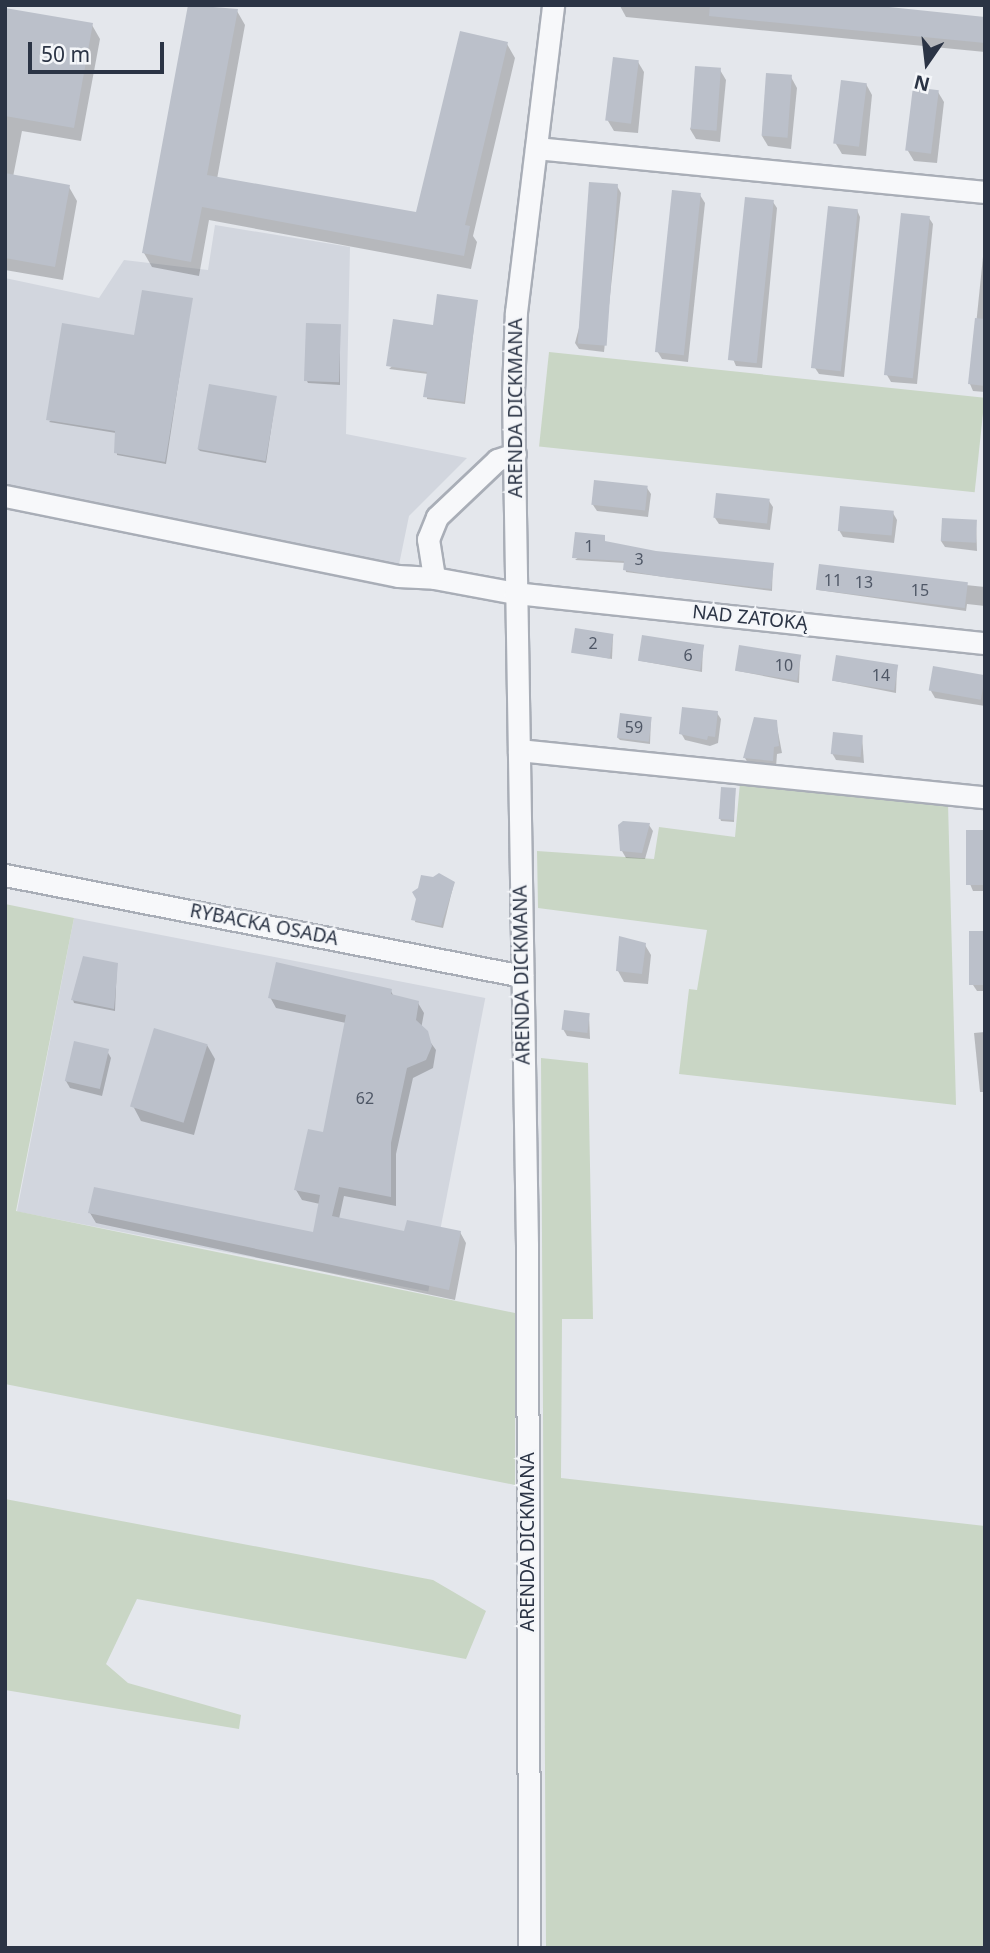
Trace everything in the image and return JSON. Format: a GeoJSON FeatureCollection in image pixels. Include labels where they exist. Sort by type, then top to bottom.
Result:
{"type":"FeatureCollection","features":[{"type":"Feature","properties":{"kind":"street","name":"ARENDA DICKMANA"},"geometry":{"type":"LineString","coordinates":[[529,1948],[522,975],[515,593],[516,312],[553,5]]}},
{"type":"Feature","properties":{"kind":"street"},"geometry":{"type":"LineString","coordinates":[[536,148],[985,192]]}},
{"type":"Feature","properties":{"kind":"street"},"geometry":{"type":"LineString","coordinates":[[434,578],[428,539],[437,517],[497,460],[515,454]]}},
{"type":"Feature","properties":{"kind":"street","name":"NAD ZATOKĄ"},"geometry":{"type":"LineString","coordinates":[[5,496],[398,576],[434,578],[515,593],[985,643]]}},
{"type":"Feature","properties":{"kind":"street"},"geometry":{"type":"LineString","coordinates":[[519,750],[985,797]]}},
{"type":"Feature","properties":{"kind":"street","name":"RYBACKA OSADA"},"geometry":{"type":"LineString","coordinates":[[5,875],[522,975]]}},
{"type":"Feature","properties":{"kind":"shaded area"},"geometry":{"type":"Polygon","coordinates":[[[215,225],[350,247],[346,434],[467,458],[409,516],[394,589],[5,509],[5,278],[99,298],[124,260],[208,270],[215,225]]]}},
{"type":"Feature","properties":{"kind":"shaded area"},"geometry":{"type":"Polygon","coordinates":[[[74,918],[485,998],[428,1291],[17,1212],[74,918]]]}},
{"type":"Feature","properties":{"kind":"green space"},"geometry":{"type":"Polygon","coordinates":[[[549,352],[985,398],[975,492],[539,446],[549,352]]]}},
{"type":"Feature","properties":{"kind":"green space"},"geometry":{"type":"Polygon","coordinates":[[[740,783],[948,803],[956,1105],[679,1074],[689,989],[697,990],[707,930],[538,908],[537,851],[654,859],[659,827],[735,837],[740,783]]]}},
{"type":"Feature","properties":{"kind":"green space"},"geometry":{"type":"Polygon","coordinates":[[[5,904],[74,918],[16,1211],[515,1313],[515,1485],[5,1384],[5,904]]]}},
{"type":"Feature","properties":{"kind":"green space"},"geometry":{"type":"Polygon","coordinates":[[[541,1058],[588,1063],[593,1319],[562,1319],[561,1478],[985,1526],[985,1948],[546,1948],[541,1058]]]}},
{"type":"Feature","properties":{"kind":"green space"},"geometry":{"type":"Polygon","coordinates":[[[5,1499],[433,1580],[486,1611],[466,1659],[137,1599],[106,1664],[128,1683],[241,1715],[239,1729],[5,1690],[5,1499]]]}},
{"type":"Feature","properties":{"kind":"building"},"geometry":{"type":"Polygon","coordinates":[[[188,5],[238,9],[207,175],[416,212],[460,31],[508,42],[465,225],[470,226],[464,256],[202,207],[191,262],[142,253],[188,5]]]}},
{"type":"Feature","properties":{"kind":"building"},"geometry":{"type":"Polygon","coordinates":[[[710,5],[870,5],[985,17],[985,43],[709,16],[710,5]]]}},
{"type":"Feature","properties":{"kind":"building"},"geometry":{"type":"Polygon","coordinates":[[[5,8],[93,23],[74,128],[5,116],[5,8]]]}},
{"type":"Feature","properties":{"kind":"building"},"geometry":{"type":"Polygon","coordinates":[[[613,57],[639,60],[631,124],[605,121],[613,57]]]}},
{"type":"Feature","properties":{"kind":"building"},"geometry":{"type":"Polygon","coordinates":[[[695,66],[721,68],[717,131],[691,129],[695,66]]]}},
{"type":"Feature","properties":{"kind":"building"},"geometry":{"type":"Polygon","coordinates":[[[766,73],[792,75],[788,138],[762,136],[766,73]]]}},
{"type":"Feature","properties":{"kind":"building"},"geometry":{"type":"Polygon","coordinates":[[[841,80],[867,83],[859,147],[833,144],[841,80]]]}},
{"type":"Feature","properties":{"kind":"building"},"geometry":{"type":"Polygon","coordinates":[[[913,87],[939,90],[931,154],[905,151],[913,87]]]}},
{"type":"Feature","properties":{"kind":"building"},"geometry":{"type":"Polygon","coordinates":[[[5,173],[70,185],[55,267],[5,258],[5,173]]]}},
{"type":"Feature","properties":{"kind":"building"},"geometry":{"type":"Polygon","coordinates":[[[589,182],[618,184],[607,346],[578,344],[589,182]]]}},
{"type":"Feature","properties":{"kind":"building"},"geometry":{"type":"Polygon","coordinates":[[[672,190],[701,193],[684,355],[655,352],[672,190]]]}},
{"type":"Feature","properties":{"kind":"building"},"geometry":{"type":"Polygon","coordinates":[[[745,197],[774,200],[757,363],[728,360],[745,197]]]}},
{"type":"Feature","properties":{"kind":"building"},"geometry":{"type":"Polygon","coordinates":[[[828,206],[858,209],[841,371],[811,368],[828,206]]]}},
{"type":"Feature","properties":{"kind":"building"},"geometry":{"type":"Polygon","coordinates":[[[901,213],[930,216],[913,378],[884,375],[901,213]]]}},
{"type":"Feature","properties":{"kind":"building"},"geometry":{"type":"Polygon","coordinates":[[[142,290],[193,298],[165,462],[114,453],[115,431],[46,420],[62,323],[134,335],[142,290]]]}},
{"type":"Feature","properties":{"kind":"building"},"geometry":{"type":"Polygon","coordinates":[[[437,294],[478,300],[464,402],[423,397],[427,372],[386,366],[393,319],[433,325],[437,294]]]}},
{"type":"Feature","properties":{"kind":"building"},"geometry":{"type":"Polygon","coordinates":[[[975,318],[985,319],[985,386],[968,384],[975,318]]]}},
{"type":"Feature","properties":{"kind":"building"},"geometry":{"type":"Polygon","coordinates":[[[306,323],[341,324],[339,382],[304,381],[306,323]]]}},
{"type":"Feature","properties":{"kind":"building"},"geometry":{"type":"Polygon","coordinates":[[[209,384],[277,396],[265,461],[198,449],[209,384]]]}},
{"type":"Feature","properties":{"kind":"building"},"geometry":{"type":"Polygon","coordinates":[[[594,480],[648,486],[645,511],[591,505],[594,480]]]}},
{"type":"Feature","properties":{"kind":"building"},"geometry":{"type":"Polygon","coordinates":[[[716,493],[770,499],[767,524],[713,518],[716,493]]]}},
{"type":"Feature","properties":{"kind":"building"},"geometry":{"type":"Polygon","coordinates":[[[840,506],[894,511],[892,536],[838,531],[840,506]]]}},
{"type":"Feature","properties":{"kind":"building"},"geometry":{"type":"Polygon","coordinates":[[[942,518],[977,520],[976,543],[941,541],[942,518]]]}},
{"type":"Feature","properties":{"kind":"building"},"geometry":{"type":"Polygon","coordinates":[[[575,532],[605,535],[605,541],[656,551],[774,563],[771,589],[623,570],[624,561],[572,558],[575,532]]]}},
{"type":"Feature","properties":{"kind":"building"},"geometry":{"type":"Polygon","coordinates":[[[819,564],[968,582],[965,608],[816,590],[819,564]]]}},
{"type":"Feature","properties":{"kind":"building"},"geometry":{"type":"Polygon","coordinates":[[[575,628],[614,634],[610,659],[571,653],[575,628]]]}},
{"type":"Feature","properties":{"kind":"building"},"geometry":{"type":"Polygon","coordinates":[[[642,635],[704,645],[700,671],[638,661],[642,635]]]}},
{"type":"Feature","properties":{"kind":"building"},"geometry":{"type":"Polygon","coordinates":[[[739,645],[801,655],[797,681],[735,671],[739,645]]]}},
{"type":"Feature","properties":{"kind":"building"},"geometry":{"type":"Polygon","coordinates":[[[836,655],[898,665],[894,691],[832,681],[836,655]]]}},
{"type":"Feature","properties":{"kind":"building"},"geometry":{"type":"Polygon","coordinates":[[[933,666],[985,675],[981,700],[929,691],[933,666]]]}},
{"type":"Feature","properties":{"kind":"building"},"geometry":{"type":"Polygon","coordinates":[[[682,707],[718,711],[715,737],[708,736],[707,740],[679,734],[682,707]]]}},
{"type":"Feature","properties":{"kind":"building"},"geometry":{"type":"Polygon","coordinates":[[[620,713],[652,717],[649,742],[617,738],[620,713]]]}},
{"type":"Feature","properties":{"kind":"building"},"geometry":{"type":"Polygon","coordinates":[[[754,717],[777,720],[779,746],[774,747],[773,761],[743,758],[754,717]]]}},
{"type":"Feature","properties":{"kind":"building"},"geometry":{"type":"Polygon","coordinates":[[[833,732],[863,735],[861,757],[831,754],[833,732]]]}},
{"type":"Feature","properties":{"kind":"building"},"geometry":{"type":"Polygon","coordinates":[[[721,787],[736,788],[734,820],[719,819],[721,787]]]}},
{"type":"Feature","properties":{"kind":"building"},"geometry":{"type":"Polygon","coordinates":[[[623,821],[650,823],[642,853],[620,851],[618,825],[623,821]]]}},
{"type":"Feature","properties":{"kind":"building"},"geometry":{"type":"Polygon","coordinates":[[[966,830],[985,830],[985,885],[966,885],[966,830]]]}},
{"type":"Feature","properties":{"kind":"building"},"geometry":{"type":"Polygon","coordinates":[[[439,873],[455,882],[441,926],[411,920],[416,899],[412,892],[418,888],[421,875],[433,877],[439,873]]]}},
{"type":"Feature","properties":{"kind":"building"},"geometry":{"type":"Polygon","coordinates":[[[969,931],[985,931],[985,985],[969,985],[969,931]]]}},
{"type":"Feature","properties":{"kind":"building"},"geometry":{"type":"Polygon","coordinates":[[[619,936],[646,943],[642,974],[616,971],[619,936]]]}},
{"type":"Feature","properties":{"kind":"building"},"geometry":{"type":"Polygon","coordinates":[[[83,956],[118,963],[114,1009],[71,1000],[83,956]]]}},
{"type":"Feature","properties":{"kind":"building"},"geometry":{"type":"Polygon","coordinates":[[[276,962],[392,989],[391,994],[419,1001],[416,1020],[428,1031],[432,1046],[426,1060],[407,1068],[391,1143],[391,1197],[339,1187],[332,1216],[404,1231],[407,1220],[461,1231],[449,1290],[88,1213],[94,1187],[313,1232],[320,1195],[294,1190],[308,1129],[323,1132],[346,1015],[268,998],[276,962]]]}},
{"type":"Feature","properties":{"kind":"building"},"geometry":{"type":"Polygon","coordinates":[[[564,1010],[590,1013],[587,1033],[562,1030],[564,1010]]]}},
{"type":"Feature","properties":{"kind":"building"},"geometry":{"type":"Polygon","coordinates":[[[154,1028],[208,1044],[184,1123],[130,1106],[154,1028]]]}},
{"type":"Feature","properties":{"kind":"building"},"geometry":{"type":"Polygon","coordinates":[[[74,1041],[109,1049],[100,1089],[65,1081],[74,1041]]]}}]}
